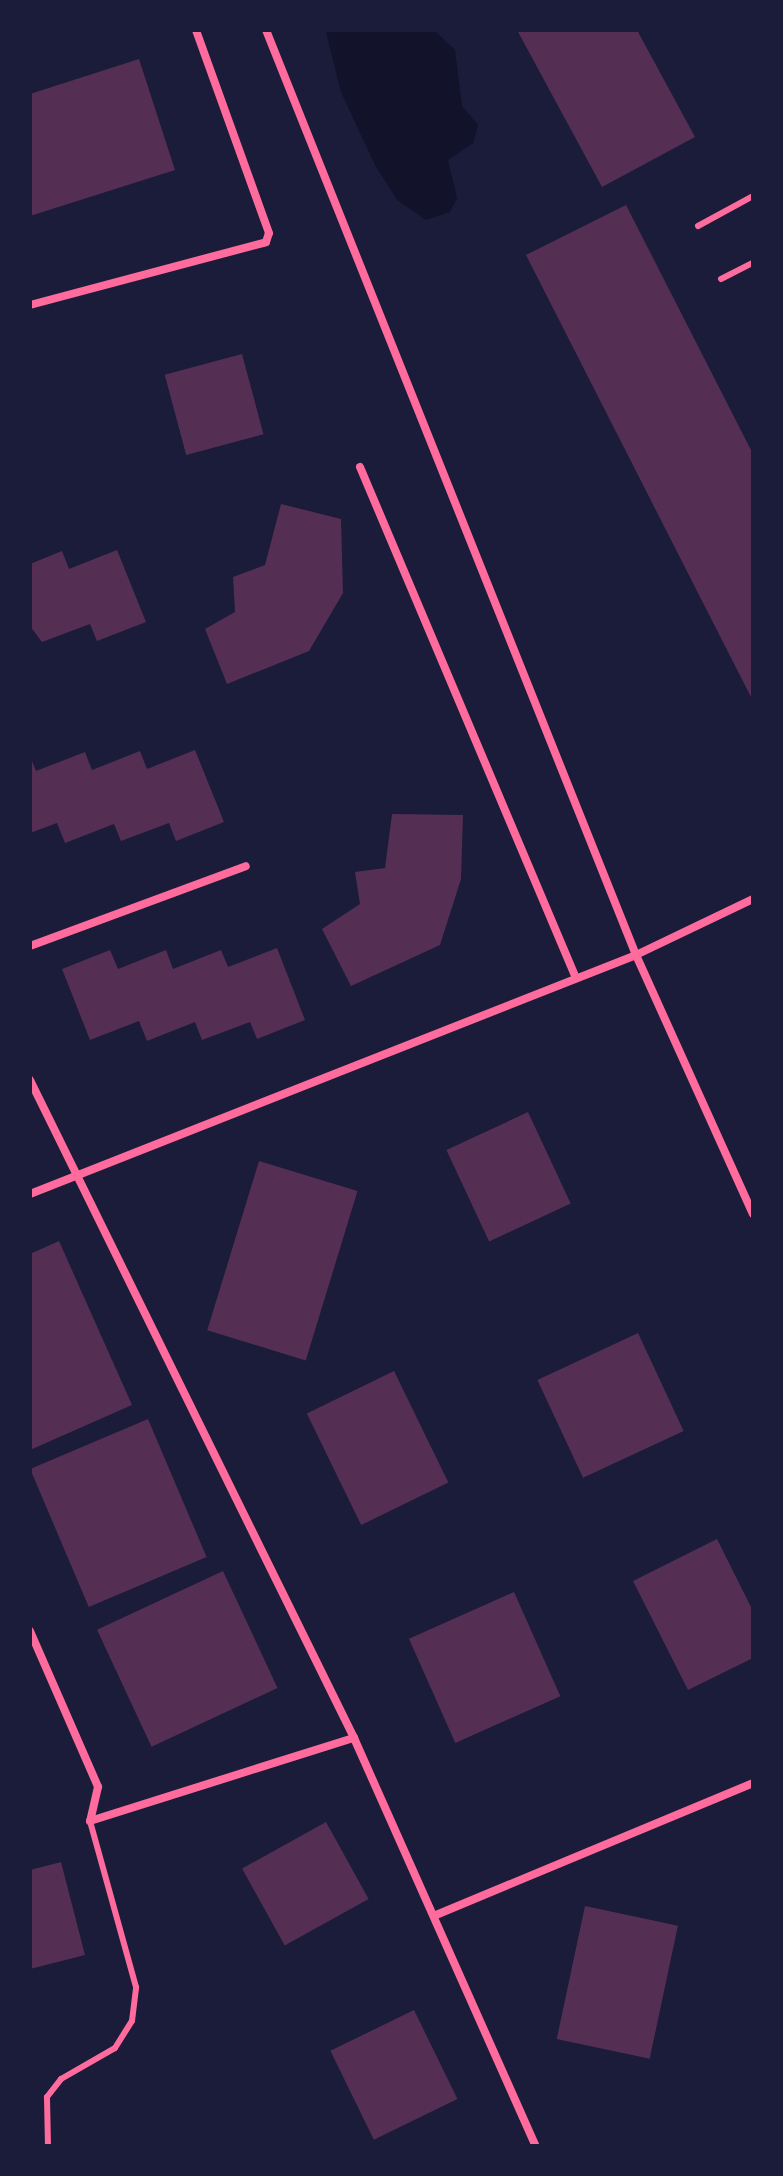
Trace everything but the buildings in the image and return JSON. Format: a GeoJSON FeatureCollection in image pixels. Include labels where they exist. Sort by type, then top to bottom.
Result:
{"type":"FeatureCollection","features":[{"type":"Feature","properties":{"kind":"street"},"geometry":{"type":"LineString","coordinates":[[30,305],[266,242],[269,233],[196,30]]}},
{"type":"Feature","properties":{"kind":"street"},"geometry":{"type":"LineString","coordinates":[[266,30],[636,955],[753,1214]]}},
{"type":"Feature","properties":{"kind":"street"},"geometry":{"type":"LineString","coordinates":[[360,467],[576,978]]}},
{"type":"Feature","properties":{"kind":"street"},"geometry":{"type":"LineString","coordinates":[[30,946],[246,866]]}},
{"type":"Feature","properties":{"kind":"street"},"geometry":{"type":"LineString","coordinates":[[30,1194],[636,955],[753,899]]}},
{"type":"Feature","properties":{"kind":"street"},"geometry":{"type":"LineString","coordinates":[[30,1080],[74,1175],[354,1738],[436,1915],[536,2146]]}},
{"type":"Feature","properties":{"kind":"street"},"geometry":{"type":"LineString","coordinates":[[30,1631],[98,1787],[90,1821]]}},
{"type":"Feature","properties":{"kind":"street"},"geometry":{"type":"LineString","coordinates":[[90,1821],[354,1738]]}},
{"type":"Feature","properties":{"kind":"street"},"geometry":{"type":"LineString","coordinates":[[436,1915],[753,1783]]}},
{"type":"Feature","properties":{"kind":"lane"},"geometry":{"type":"LineString","coordinates":[[698,226],[753,196]]}},
{"type":"Feature","properties":{"kind":"lane"},"geometry":{"type":"LineString","coordinates":[[721,279],[753,263]]}},
{"type":"Feature","properties":{"kind":"lane"},"geometry":{"type":"LineString","coordinates":[[48,2146],[47,2097],[61,2079],[115,2048],[132,2021],[136,1987],[90,1821]]}},
{"type":"Feature","properties":{"kind":"shaded area"},"geometry":{"type":"Polygon","coordinates":[[[434,30],[455,50],[462,106],[478,125],[473,143],[448,160],[457,198],[450,212],[426,220],[397,200],[375,165],[341,92],[326,32],[434,30]]]}}]}
